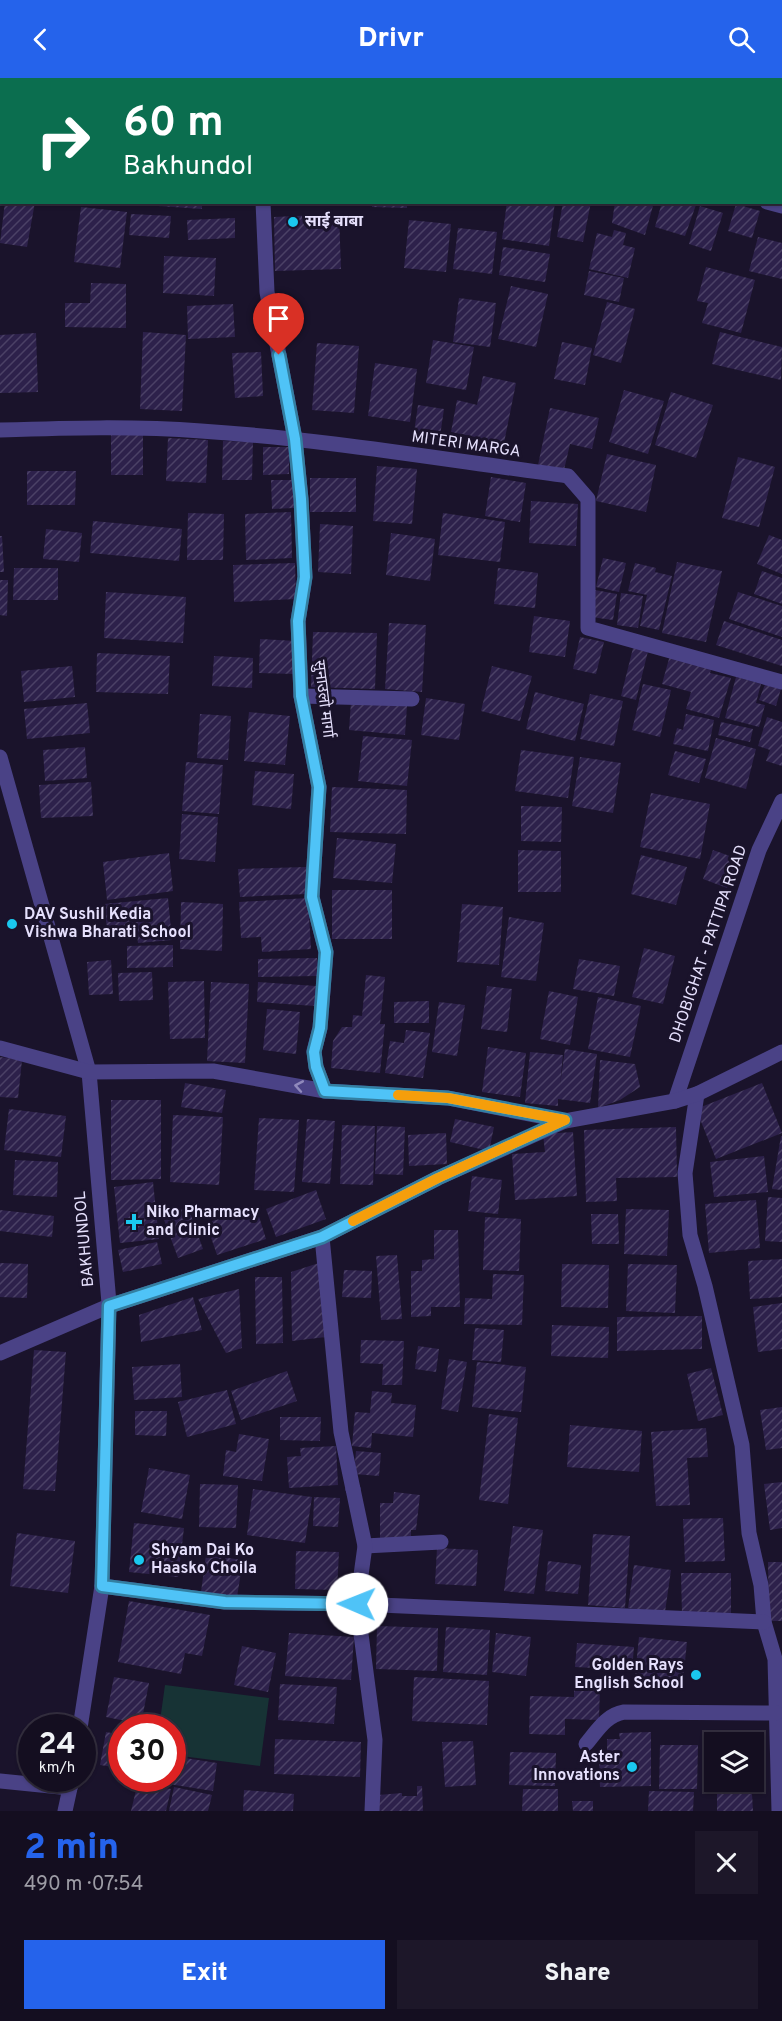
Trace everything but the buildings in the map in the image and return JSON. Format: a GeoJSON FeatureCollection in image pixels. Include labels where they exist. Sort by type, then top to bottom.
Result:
{"type":"FeatureCollection","features":[{"type":"Feature","properties":{"kind":"street","name":"सुनाउलो मार्गा"},"geometry":{"type":"LineString","coordinates":[[263,204],[267,292],[295,439],[301,499],[305,577],[298,621],[301,696],[319,787],[312,897],[326,952],[320,1028],[314,1052],[316,1067],[325,1091]]}},
{"type":"Feature","properties":{"kind":"street","name":"MITERI MARGA"},"geometry":{"type":"LineString","coordinates":[[0,430],[106,427],[200,431],[295,439],[568,476],[588,499],[588,627],[782,682]]}},
{"type":"Feature","properties":{"kind":"street"},"geometry":{"type":"LineString","coordinates":[[301,696],[412,699]]}},
{"type":"Feature","properties":{"kind":"street","name":"BAKHUNDOL"},"geometry":{"type":"LineString","coordinates":[[0,757],[89,1072],[109,1306],[102,1586],[82,1714]]}},
{"type":"Feature","properties":{"kind":"street","name":"DHOBIGHAT - PATTIPA ROAD"},"geometry":{"type":"LineString","coordinates":[[675,1101],[759,850],[782,801]]}},
{"type":"Feature","properties":{"kind":"street"},"geometry":{"type":"LineString","coordinates":[[0,1048],[89,1072],[213,1071],[325,1091],[448,1098],[565,1120]]}},
{"type":"Feature","properties":{"kind":"street"},"geometry":{"type":"LineString","coordinates":[[0,1353],[109,1306],[322,1237],[438,1178],[565,1120],[675,1101],[697,1094],[782,1052]]}},
{"type":"Feature","properties":{"kind":"street"},"geometry":{"type":"LineString","coordinates":[[697,1094],[685,1173],[690,1235],[705,1286],[742,1445],[749,1533],[761,1585],[764,1622],[775,1659],[779,1811]]}},
{"type":"Feature","properties":{"kind":"street"},"geometry":{"type":"LineString","coordinates":[[322,1237],[341,1432],[365,1546],[357,1604],[375,1740],[372,1811]]}},
{"type":"Feature","properties":{"kind":"street"},"geometry":{"type":"LineString","coordinates":[[365,1546],[441,1542]]}},
{"type":"Feature","properties":{"kind":"street"},"geometry":{"type":"LineString","coordinates":[[102,1586],[225,1602],[357,1604],[764,1622]]}},
{"type":"Feature","properties":{"kind":"street"},"geometry":{"type":"LineString","coordinates":[[585,1744],[607,1719],[614,1714],[624,1712],[776,1713]]}},
{"type":"Feature","properties":{"kind":"street"},"geometry":{"type":"LineString","coordinates":[[0,1781],[18,1782]]}},
{"type":"Feature","properties":{"kind":"street"},"geometry":{"type":"LineString","coordinates":[[65,1811],[69,1792]]}},
{"type":"Feature","properties":{"kind":"green space"},"geometry":{"type":"Polygon","coordinates":[[[165,1685],[269,1698],[260,1766],[186,1757],[186,1714],[161,1714],[165,1685]]]}},
{"type":"Feature","properties":{"kind":"slow traffic"},"geometry":{"type":"LineString","coordinates":[[353,1221],[438,1178],[565,1120],[448,1098],[398,1095]]}},
{"type":"Feature","properties":{"kind":"place","name":"साई बाबा"},"geometry":{"type":"Point","coordinates":[293,222]}},
{"type":"Feature","properties":{"kind":"place","name":"DAV Sushil Kedia Vishwa Bharati School"},"geometry":{"type":"Point","coordinates":[12,924]}},
{"type":"Feature","properties":{"kind":"place","name":"Niko Pharmacy and Clinic"},"geometry":{"type":"Point","coordinates":[134,1222]}},
{"type":"Feature","properties":{"kind":"place","name":"Shyam Dai Ko Haasko Choila"},"geometry":{"type":"Point","coordinates":[139,1560]}},
{"type":"Feature","properties":{"kind":"place","name":"Golden Rays English School"},"geometry":{"type":"Point","coordinates":[696,1675]}},
{"type":"Feature","properties":{"kind":"place","name":"Aster Innovations"},"geometry":{"type":"Point","coordinates":[632,1767]}},
{"type":"Feature","properties":{"kind":"route"},"geometry":{"type":"LineString","coordinates":[[279,355],[295,439],[301,499],[305,577],[298,621],[301,696],[319,787],[312,897],[326,952],[320,1028],[314,1052],[316,1067],[325,1091],[448,1098],[565,1120],[438,1178],[322,1237],[109,1306],[102,1586],[225,1602],[357,1604]]}}]}
